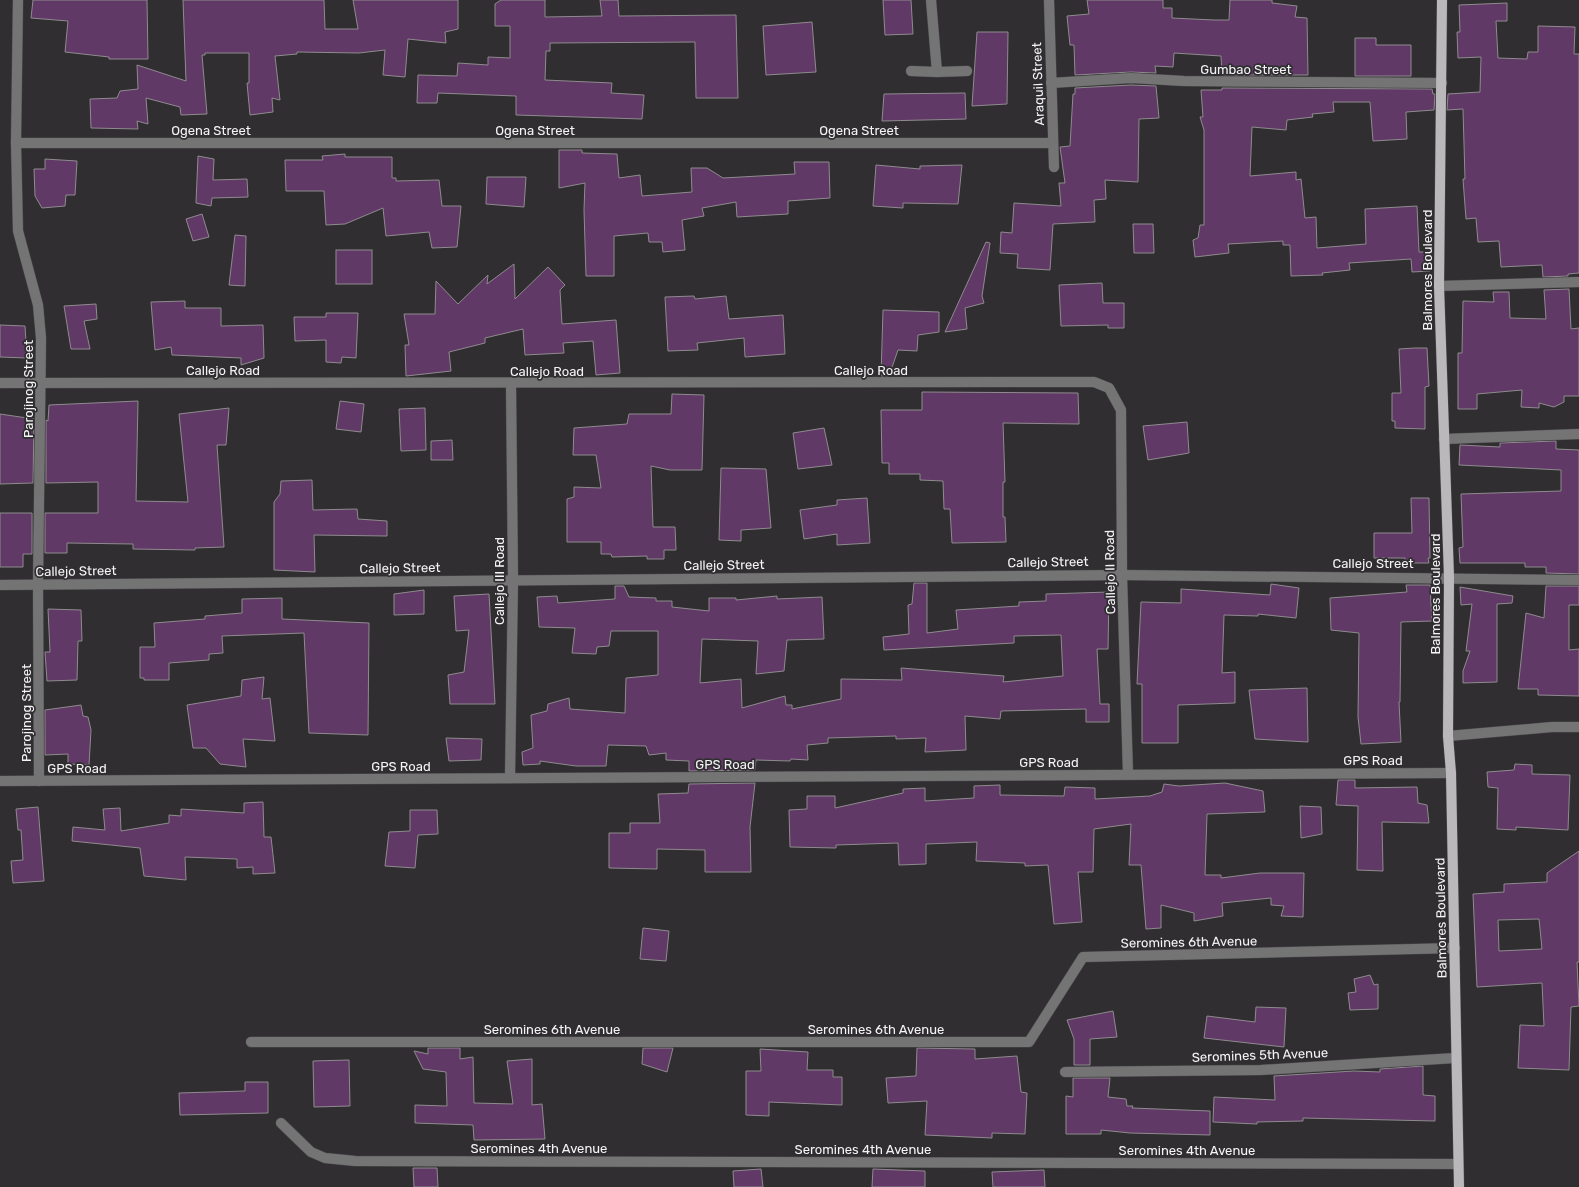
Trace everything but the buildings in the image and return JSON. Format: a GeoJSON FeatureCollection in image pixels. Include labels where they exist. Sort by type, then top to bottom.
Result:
{"type":"FeatureCollection","features":[{"type":"Feature","properties":{"kind":"main road","name":"Balmores Boulevard"},"geometry":{"type":"LineString","coordinates":[[1442,0],[1439,286],[1449,577],[1448,736],[1451,773],[1459,1187]]}},
{"type":"Feature","properties":{"kind":"street","name":"Parojinog Street"},"geometry":{"type":"LineString","coordinates":[[18,0],[16,143],[18,232],[38,305],[42,338],[38,584],[39,781]]}},
{"type":"Feature","properties":{"kind":"street"},"geometry":{"type":"LineString","coordinates":[[932,0],[937,72]]}},
{"type":"Feature","properties":{"kind":"street","name":"Araquil Street"},"geometry":{"type":"LineString","coordinates":[[1049,0],[1054,167]]}},
{"type":"Feature","properties":{"kind":"street"},"geometry":{"type":"LineString","coordinates":[[911,71],[967,71]]}},
{"type":"Feature","properties":{"kind":"street","name":"Gumbao Street"},"geometry":{"type":"LineString","coordinates":[[1051,83],[1131,78],[1184,81],[1442,83]]}},
{"type":"Feature","properties":{"kind":"street","name":"Ogena Street"},"geometry":{"type":"LineString","coordinates":[[16,143],[1053,143]]}},
{"type":"Feature","properties":{"kind":"street"},"geometry":{"type":"LineString","coordinates":[[1439,286],[1579,282]]}},
{"type":"Feature","properties":{"kind":"street","name":"Callejo Road"},"geometry":{"type":"LineString","coordinates":[[0,383],[511,384],[1094,382]]}},
{"type":"Feature","properties":{"kind":"street","name":"Callejo II Road"},"geometry":{"type":"LineString","coordinates":[[1094,382],[1109,388],[1121,410],[1122,574],[1128,774]]}},
{"type":"Feature","properties":{"kind":"street","name":"Callejo III Road"},"geometry":{"type":"LineString","coordinates":[[510,778],[513,580],[511,384]]}},
{"type":"Feature","properties":{"kind":"street"},"geometry":{"type":"LineString","coordinates":[[1444,439],[1579,434]]}},
{"type":"Feature","properties":{"kind":"street","name":"Callejo Street"},"geometry":{"type":"LineString","coordinates":[[0,585],[1122,574],[1449,577],[1579,580]]}},
{"type":"Feature","properties":{"kind":"street"},"geometry":{"type":"LineString","coordinates":[[1448,736],[1552,727],[1579,727]]}},
{"type":"Feature","properties":{"kind":"street","name":"GPS Road"},"geometry":{"type":"LineString","coordinates":[[0,781],[1451,773]]}},
{"type":"Feature","properties":{"kind":"street","name":"Seromines 6th Avenue"},"geometry":{"type":"LineString","coordinates":[[251,1042],[1029,1042],[1083,957],[1454,948]]}},
{"type":"Feature","properties":{"kind":"street","name":"Seromines 5th Avenue"},"geometry":{"type":"LineString","coordinates":[[1065,1072],[1261,1070],[1456,1058]]}},
{"type":"Feature","properties":{"kind":"street","name":"Seromines 4th Avenue"},"geometry":{"type":"LineString","coordinates":[[281,1123],[311,1152],[325,1158],[355,1161],[1458,1164]]}}]}
